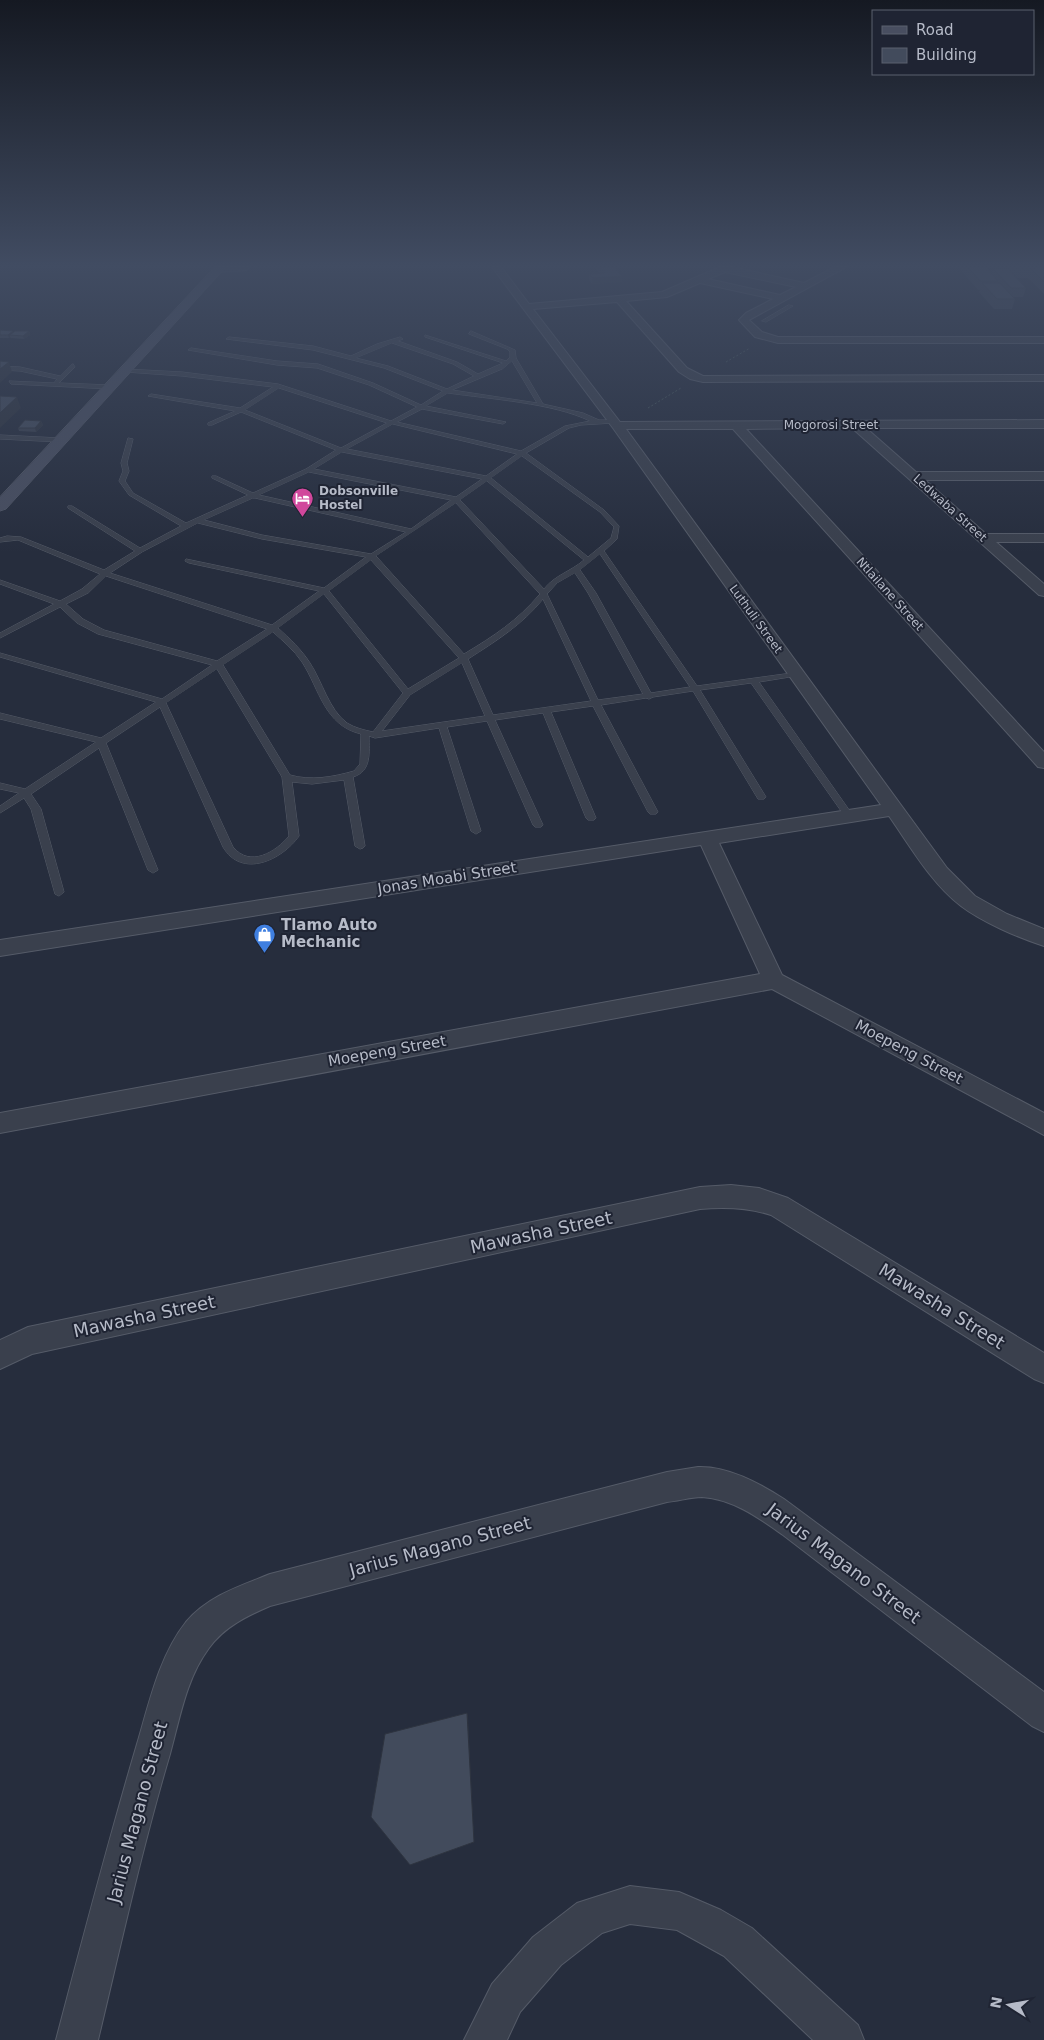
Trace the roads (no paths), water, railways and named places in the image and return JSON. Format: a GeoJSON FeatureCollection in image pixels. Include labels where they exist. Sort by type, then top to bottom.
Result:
{"type":"FeatureCollection","features":[{"type":"Feature","properties":{"kind":"street"},"geometry":{"type":"LineString","coordinates":[[0,506],[133,362]]}},
{"type":"Feature","properties":{"kind":"street","name":"Luthuli Street"},"geometry":{"type":"LineString","coordinates":[[565,362],[796,674],[940,873],[968,901],[1044,938]]}},
{"type":"Feature","properties":{"kind":"street"},"geometry":{"type":"LineString","coordinates":[[676,362],[683,370],[694,377],[703,379],[1044,378]]}},
{"type":"Feature","properties":{"kind":"street","name":"Mogorosi Street"},"geometry":{"type":"LineString","coordinates":[[609,423],[736,425],[1044,424]]}},
{"type":"Feature","properties":{"kind":"street","name":"Ledwaba Street"},"geometry":{"type":"LineString","coordinates":[[855,424],[1044,592]]}},
{"type":"Feature","properties":{"kind":"street","name":"Ntlailane Street"},"geometry":{"type":"LineString","coordinates":[[736,425],[1044,763]]}},
{"type":"Feature","properties":{"kind":"street"},"geometry":{"type":"LineString","coordinates":[[915,476],[1044,476]]}},
{"type":"Feature","properties":{"kind":"street"},"geometry":{"type":"LineString","coordinates":[[985,538],[1044,538]]}},
{"type":"Feature","properties":{"kind":"street","name":"Jonas Moabi Street"},"geometry":{"type":"LineString","coordinates":[[0,948],[894,809]]}},
{"type":"Feature","properties":{"kind":"street"},"geometry":{"type":"LineString","coordinates":[[707,837],[774,980]]}},
{"type":"Feature","properties":{"kind":"street","name":"Moepeng Street"},"geometry":{"type":"LineString","coordinates":[[0,1123],[774,980],[1044,1125]]}},
{"type":"Feature","properties":{"kind":"street","name":"Mawasha Street"},"geometry":{"type":"LineString","coordinates":[[0,1355],[28,1341],[700,1198],[732,1195],[759,1198],[779,1206],[1044,1369]]}},
{"type":"Feature","properties":{"kind":"street","name":"Jarius Magano Street"},"geometry":{"type":"LineString","coordinates":[[77,2040],[142,1785],[171,1690],[189,1648],[207,1624],[232,1606],[270,1590],[667,1487],[702,1482],[733,1489],[762,1502],[794,1524],[1044,1714]]}},
{"type":"Feature","properties":{"kind":"street"},"geometry":{"type":"LineString","coordinates":[[485,2040],[506,1998],[546,1951],[591,1918],[630,1905],[678,1911],[707,1924],[738,1942],[843,2040]]}},
{"type":"Feature","properties":{"kind":"lane"},"geometry":{"type":"LineString","coordinates":[[272,362],[318,366],[371,384],[421,407],[503,422]]}},
{"type":"Feature","properties":{"kind":"lane"},"geometry":{"type":"LineString","coordinates":[[368,362],[448,391],[541,405],[581,414],[609,423]]}},
{"type":"Feature","properties":{"kind":"lane"},"geometry":{"type":"LineString","coordinates":[[453,362],[477,376]]}},
{"type":"Feature","properties":{"kind":"lane"},"geometry":{"type":"LineString","coordinates":[[0,636],[61,604],[94,584],[104,573],[186,526],[256,496],[308,470],[390,422],[421,407],[456,385],[507,362]]}},
{"type":"Feature","properties":{"kind":"lane"},"geometry":{"type":"LineString","coordinates":[[512,362],[541,405]]}},
{"type":"Feature","properties":{"kind":"lane"},"geometry":{"type":"LineString","coordinates":[[54,384],[73,366]]}},
{"type":"Feature","properties":{"kind":"lane"},"geometry":{"type":"LineString","coordinates":[[0,368],[20,369],[60,378]]}},
{"type":"Feature","properties":{"kind":"lane"},"geometry":{"type":"LineString","coordinates":[[126,370],[182,374],[278,386],[390,422],[522,453],[602,511],[618,527],[614,539],[601,552],[576,570],[548,586],[544,594],[527,614],[504,633],[407,693],[375,735]]}},
{"type":"Feature","properties":{"kind":"lane"},"geometry":{"type":"LineString","coordinates":[[11,382],[110,387]]}},
{"type":"Feature","properties":{"kind":"lane"},"geometry":{"type":"LineString","coordinates":[[210,424],[241,410],[278,386]]}},
{"type":"Feature","properties":{"kind":"lane"},"geometry":{"type":"LineString","coordinates":[[151,396],[241,410],[341,450],[488,478],[589,561]]}},
{"type":"Feature","properties":{"kind":"lane"},"geometry":{"type":"LineString","coordinates":[[0,810],[101,740],[273,628],[372,556],[412,531],[522,453],[567,427],[609,423]]}},
{"type":"Feature","properties":{"kind":"lane"},"geometry":{"type":"LineString","coordinates":[[0,438],[60,440]]}},
{"type":"Feature","properties":{"kind":"lane"},"geometry":{"type":"LineString","coordinates":[[130,439],[124,463],[126,471],[122,481],[126,488],[132,494],[186,526]]}},
{"type":"Feature","properties":{"kind":"lane"},"geometry":{"type":"LineString","coordinates":[[308,470],[456,499],[544,594],[596,704],[653,812]]}},
{"type":"Feature","properties":{"kind":"lane"},"geometry":{"type":"LineString","coordinates":[[214,477],[256,496],[412,531]]}},
{"type":"Feature","properties":{"kind":"lane"},"geometry":{"type":"LineString","coordinates":[[70,507],[140,552]]}},
{"type":"Feature","properties":{"kind":"lane"},"geometry":{"type":"LineString","coordinates":[[199,521],[262,537],[372,556],[464,659],[538,825]]}},
{"type":"Feature","properties":{"kind":"lane"},"geometry":{"type":"LineString","coordinates":[[0,540],[19,538],[104,573],[273,628],[296,649],[307,664],[326,702],[343,724],[365,734],[375,735],[546,712],[796,674]]}},
{"type":"Feature","properties":{"kind":"lane"},"geometry":{"type":"LineString","coordinates":[[601,552],[696,690],[761,797]]}},
{"type":"Feature","properties":{"kind":"lane"},"geometry":{"type":"LineString","coordinates":[[189,561],[325,590],[407,693]]}},
{"type":"Feature","properties":{"kind":"lane"},"geometry":{"type":"LineString","coordinates":[[576,570],[597,601],[649,697]]}},
{"type":"Feature","properties":{"kind":"lane"},"geometry":{"type":"LineString","coordinates":[[0,582],[61,604],[80,621],[101,632],[218,664],[287,777],[294,836],[288,844],[265,859],[237,858],[231,852],[223,836],[161,701],[0,656]]}},
{"type":"Feature","properties":{"kind":"lane"},"geometry":{"type":"LineString","coordinates":[[754,681],[848,816]]}},
{"type":"Feature","properties":{"kind":"lane"},"geometry":{"type":"LineString","coordinates":[[546,712],[556,730],[566,761],[591,818]]}},
{"type":"Feature","properties":{"kind":"lane"},"geometry":{"type":"LineString","coordinates":[[0,716],[101,740]]}},
{"type":"Feature","properties":{"kind":"lane"},"geometry":{"type":"LineString","coordinates":[[442,725],[476,831]]}},
{"type":"Feature","properties":{"kind":"lane"},"geometry":{"type":"LineString","coordinates":[[287,777],[301,782],[348,776],[357,772],[362,768],[365,734]]}},
{"type":"Feature","properties":{"kind":"lane"},"geometry":{"type":"LineString","coordinates":[[101,740],[153,870]]}},
{"type":"Feature","properties":{"kind":"lane"},"geometry":{"type":"LineString","coordinates":[[348,776],[360,846]]}},
{"type":"Feature","properties":{"kind":"lane"},"geometry":{"type":"LineString","coordinates":[[0,786],[25,792],[36,809],[59,892]]}},
{"type":"Feature","properties":{"kind":"place","name":"Dobsonville Hostel"},"geometry":{"type":"Point","coordinates":[303,517]}},
{"type":"Feature","properties":{"kind":"place","name":"Tlamo Auto Mechanic"},"geometry":{"type":"Point","coordinates":[265,953]}}]}
